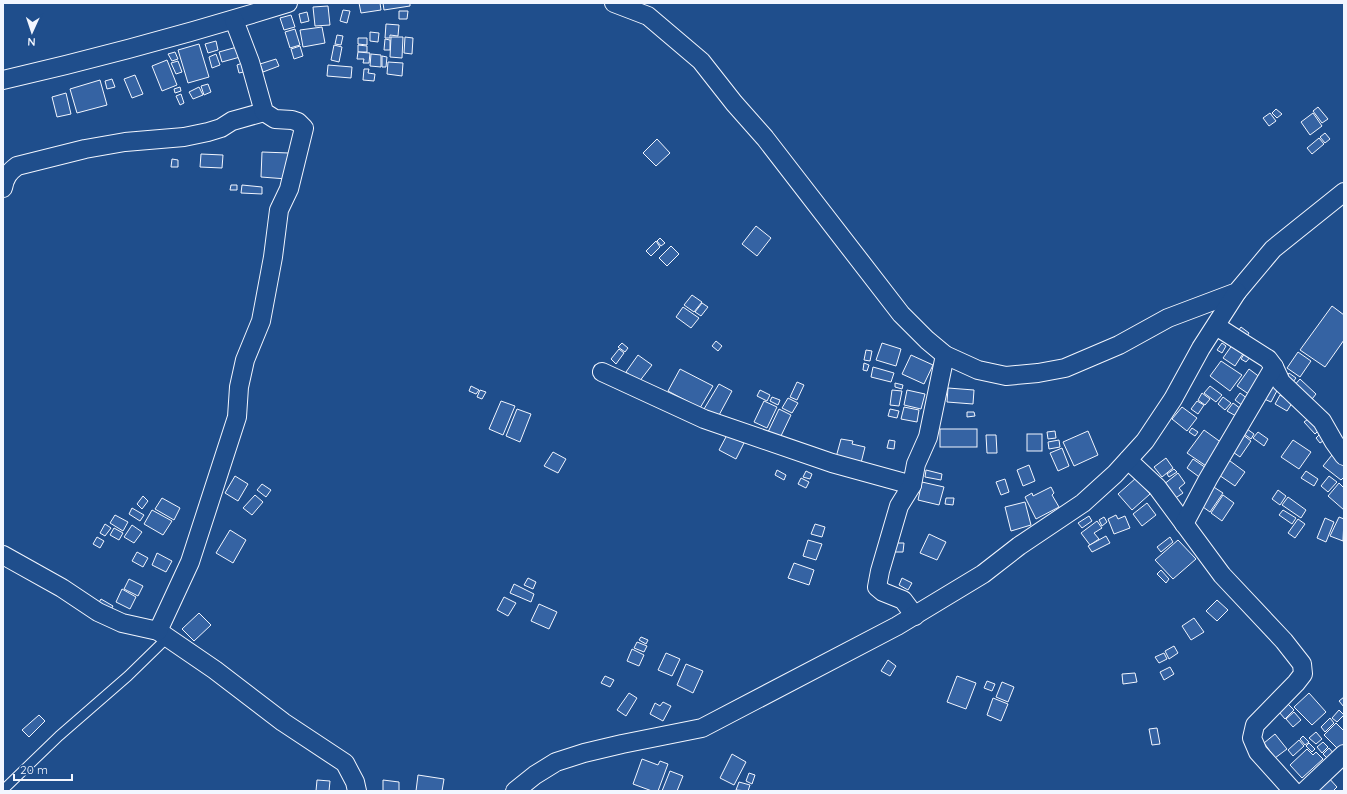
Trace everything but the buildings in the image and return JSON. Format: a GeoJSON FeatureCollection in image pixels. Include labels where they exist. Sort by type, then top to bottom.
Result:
{"type":"FeatureCollection","features":[{"type":"Feature","properties":{"kind":"street"},"geometry":{"type":"LineString","coordinates":[[3,80],[203,30],[288,3]]}},
{"type":"Feature","properties":{"kind":"street"},"geometry":{"type":"LineString","coordinates":[[614,3],[648,16],[701,61],[734,103],[765,138],[901,314],[927,340],[945,355],[978,370],[1006,376],[1038,374],[1065,368],[1119,345],[1168,318],[1237,292]]}},
{"type":"Feature","properties":{"kind":"street"},"geometry":{"type":"LineString","coordinates":[[162,635],[190,562],[237,416],[239,387],[245,360],[261,321],[273,257],[279,210],[289,189],[304,128],[298,122],[292,120],[275,119],[264,112],[250,62],[234,20]]}},
{"type":"Feature","properties":{"kind":"street"},"geometry":{"type":"LineString","coordinates":[[3,188],[4,180],[9,172],[17,166],[125,142],[184,137],[208,132],[221,128],[232,121],[264,112]]}},
{"type":"Feature","properties":{"kind":"street"},"geometry":{"type":"LineString","coordinates":[[516,791],[535,775],[556,762],[584,753],[622,744],[702,728],[914,616],[983,574],[1019,546],[1082,503],[1115,474],[1145,441],[1173,399],[1201,348],[1237,292],[1273,249],[1344,192]]}},
{"type":"Feature","properties":{"kind":"street"},"geometry":{"type":"LineString","coordinates":[[1216,326],[1268,359],[1274,367],[1281,382],[1322,421],[1344,456]]}},
{"type":"Feature","properties":{"kind":"street"},"geometry":{"type":"LineString","coordinates":[[914,616],[903,600],[883,592],[877,587],[880,571],[899,506],[912,485],[916,464],[928,437],[945,355]]}},
{"type":"Feature","properties":{"kind":"street"},"geometry":{"type":"LineString","coordinates":[[1184,524],[1208,479],[1274,367]]}},
{"type":"Feature","properties":{"kind":"street"},"geometry":{"type":"LineString","coordinates":[[602,372],[704,419],[832,463],[912,485]]}},
{"type":"Feature","properties":{"kind":"street"},"geometry":{"type":"LineString","coordinates":[[1128,460],[1157,487],[1222,575],[1284,641],[1302,664],[1303,674],[1255,724],[1252,738],[1258,752],[1293,791]]}},
{"type":"Feature","properties":{"kind":"street"},"geometry":{"type":"LineString","coordinates":[[3,555],[62,588],[98,612],[122,623],[162,635],[215,670],[283,722],[345,763],[355,782],[357,791]]}},
{"type":"Feature","properties":{"kind":"street"},"geometry":{"type":"LineString","coordinates":[[1305,791],[1344,754]]}},
{"type":"Feature","properties":{"kind":"lane"},"geometry":{"type":"LineString","coordinates":[[3,790],[59,736],[128,676],[162,635]]}}]}
